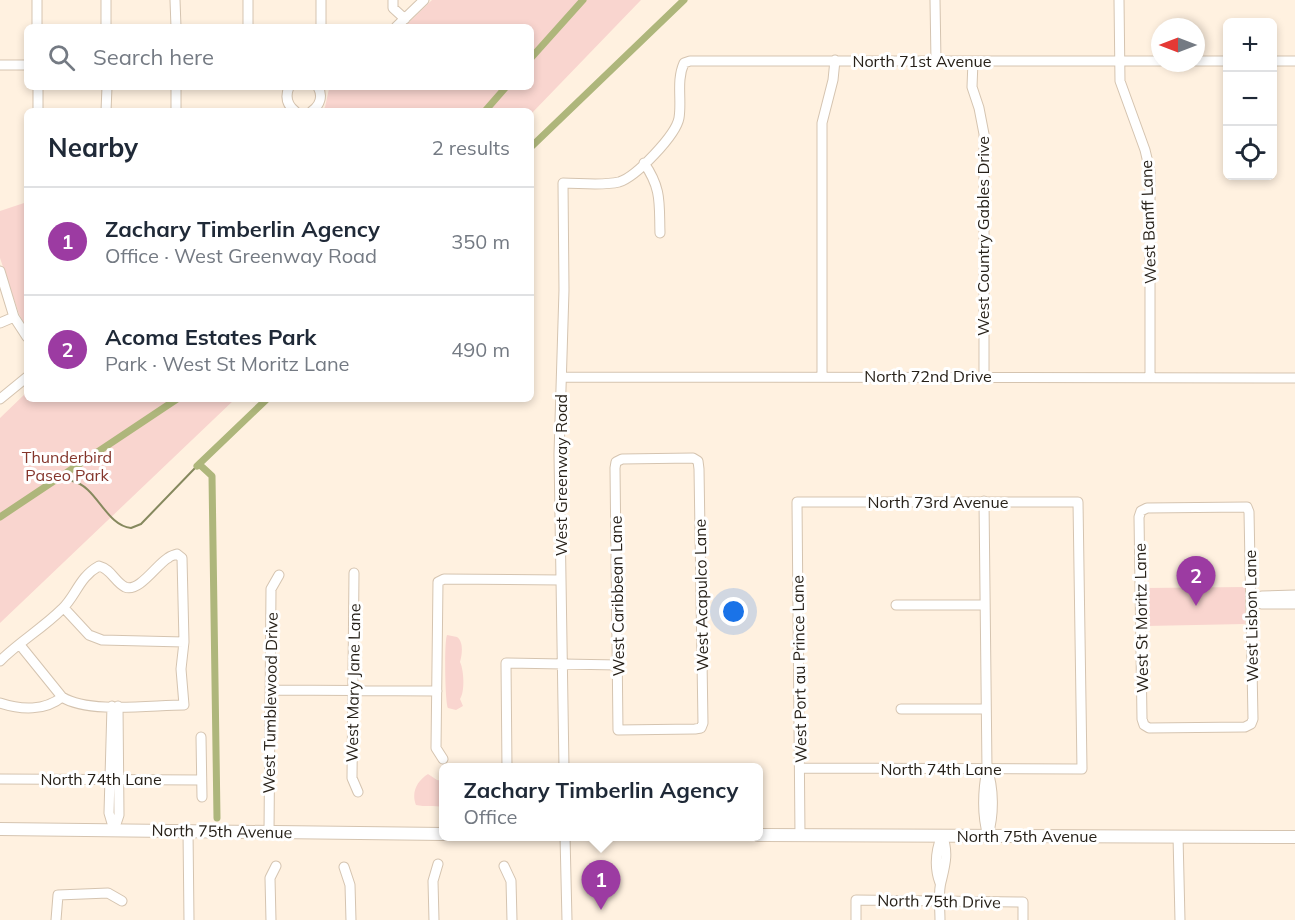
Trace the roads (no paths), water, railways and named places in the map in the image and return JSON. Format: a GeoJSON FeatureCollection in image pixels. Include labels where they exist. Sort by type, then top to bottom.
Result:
{"type":"FeatureCollection","features":[{"type":"Feature","properties":{"kind":"main road","name":"North 75th Avenue"},"geometry":{"type":"LineString","coordinates":[[0,830],[439,834]]}},
{"type":"Feature","properties":{"kind":"main road","name":"North 75th Avenue"},"geometry":{"type":"LineString","coordinates":[[763,835],[1295,837]]}},
{"type":"Feature","properties":{"kind":"street"},"geometry":{"type":"LineString","coordinates":[[37,0],[37,24]]}},
{"type":"Feature","properties":{"kind":"street"},"geometry":{"type":"LineString","coordinates":[[106,0],[106,24]]}},
{"type":"Feature","properties":{"kind":"street"},"geometry":{"type":"LineString","coordinates":[[175,0],[176,24]]}},
{"type":"Feature","properties":{"kind":"street"},"geometry":{"type":"LineString","coordinates":[[248,0],[248,24]]}},
{"type":"Feature","properties":{"kind":"street"},"geometry":{"type":"LineString","coordinates":[[321,0],[321,24]]}},
{"type":"Feature","properties":{"kind":"street"},"geometry":{"type":"LineString","coordinates":[[393,0],[393,8],[405,19]]}},
{"type":"Feature","properties":{"kind":"street"},"geometry":{"type":"LineString","coordinates":[[399,24],[424,0]]}},
{"type":"Feature","properties":{"kind":"street"},"geometry":{"type":"LineString","coordinates":[[935,0],[936,61]]}},
{"type":"Feature","properties":{"kind":"street","name":"West Banff Lane"},"geometry":{"type":"LineString","coordinates":[[1119,0],[1120,81],[1145,150],[1150,171],[1150,377]]}},
{"type":"Feature","properties":{"kind":"street"},"geometry":{"type":"LineString","coordinates":[[822,376],[822,123],[833,80],[835,60]]}},
{"type":"Feature","properties":{"kind":"street","name":"North 71st Avenue"},"geometry":{"type":"LineString","coordinates":[[644,163],[674,132],[678,123],[680,74],[684,63],[690,61],[1151,61]]}},
{"type":"Feature","properties":{"kind":"street","name":"West Country Gables Drive"},"geometry":{"type":"LineString","coordinates":[[974,61],[972,87],[984,134],[984,376]]}},
{"type":"Feature","properties":{"kind":"street"},"geometry":{"type":"LineString","coordinates":[[1205,61],[1223,61]]}},
{"type":"Feature","properties":{"kind":"street"},"geometry":{"type":"LineString","coordinates":[[1277,61],[1295,61]]}},
{"type":"Feature","properties":{"kind":"street"},"geometry":{"type":"LineString","coordinates":[[0,65],[24,65]]}},
{"type":"Feature","properties":{"kind":"street"},"geometry":{"type":"LineString","coordinates":[[38,90],[38,108]]}},
{"type":"Feature","properties":{"kind":"street"},"geometry":{"type":"LineString","coordinates":[[106,108],[107,90]]}},
{"type":"Feature","properties":{"kind":"street"},"geometry":{"type":"LineString","coordinates":[[176,90],[176,108]]}},
{"type":"Feature","properties":{"kind":"street"},"geometry":{"type":"LineString","coordinates":[[287,90],[286,97],[291,108]]}},
{"type":"Feature","properties":{"kind":"street"},"geometry":{"type":"LineString","coordinates":[[315,108],[318,105],[321,90]]}},
{"type":"Feature","properties":{"kind":"street"},"geometry":{"type":"LineString","coordinates":[[644,163],[655,178],[659,193],[660,233]]}},
{"type":"Feature","properties":{"kind":"street","name":"West Greenway Road"},"geometry":{"type":"LineString","coordinates":[[564,763],[559,454],[564,290],[563,183],[619,182],[644,163]]}},
{"type":"Feature","properties":{"kind":"street"},"geometry":{"type":"LineString","coordinates":[[0,271],[14,316],[24,332]]}},
{"type":"Feature","properties":{"kind":"street"},"geometry":{"type":"LineString","coordinates":[[0,323],[14,316]]}},
{"type":"Feature","properties":{"kind":"street","name":"North 72nd Drive"},"geometry":{"type":"LineString","coordinates":[[562,377],[1295,378]]}},
{"type":"Feature","properties":{"kind":"street"},"geometry":{"type":"LineString","coordinates":[[0,399],[24,379]]}},
{"type":"Feature","properties":{"kind":"street","name":"West Caribbean Lane"},"geometry":{"type":"LineString","coordinates":[[618,730],[616,462],[622,459],[693,458],[698,461]]}},
{"type":"Feature","properties":{"kind":"street","name":"West Acapulco Lane"},"geometry":{"type":"LineString","coordinates":[[618,730],[701,728],[703,723],[698,461]]}},
{"type":"Feature","properties":{"kind":"street"},"geometry":{"type":"LineString","coordinates":[[984,501],[987,769],[984,781],[985,821],[988,836]]}},
{"type":"Feature","properties":{"kind":"street","name":"North 73rd Avenue"},"geometry":{"type":"LineString","coordinates":[[797,502],[1078,502],[1082,769]]}},
{"type":"Feature","properties":{"kind":"street","name":"West Port au Prince Lane"},"geometry":{"type":"LineString","coordinates":[[797,502],[800,836]]}},
{"type":"Feature","properties":{"kind":"street","name":"West St Moritz Lane"},"geometry":{"type":"LineString","coordinates":[[1247,507],[1147,508],[1141,510],[1139,529],[1142,720],[1149,728],[1245,727],[1251,724]]}},
{"type":"Feature","properties":{"kind":"street","name":"West Lisbon Lane"},"geometry":{"type":"LineString","coordinates":[[1247,507],[1250,512],[1251,724]]}},
{"type":"Feature","properties":{"kind":"street"},"geometry":{"type":"LineString","coordinates":[[0,661],[64,608],[77,587],[99,567],[105,568],[124,587],[131,588],[139,585],[167,558],[177,554],[182,558],[184,642],[181,669],[184,705],[79,705],[63,697],[20,645]]}},
{"type":"Feature","properties":{"kind":"street","name":"West Mary Jane Lane"},"geometry":{"type":"LineString","coordinates":[[354,573],[352,778],[358,792]]}},
{"type":"Feature","properties":{"kind":"street","name":"West Tumblewood Drive"},"geometry":{"type":"LineString","coordinates":[[269,832],[271,589],[279,575]]}},
{"type":"Feature","properties":{"kind":"street"},"geometry":{"type":"LineString","coordinates":[[443,759],[436,748],[436,591],[438,582],[444,579],[561,580]]}},
{"type":"Feature","properties":{"kind":"street"},"geometry":{"type":"LineString","coordinates":[[1251,600],[1262,604],[1291,600]]}},
{"type":"Feature","properties":{"kind":"street"},"geometry":{"type":"LineString","coordinates":[[896,605],[985,605]]}},
{"type":"Feature","properties":{"kind":"street"},"geometry":{"type":"LineString","coordinates":[[64,608],[89,635],[102,640],[184,642]]}},
{"type":"Feature","properties":{"kind":"street"},"geometry":{"type":"LineString","coordinates":[[507,763],[506,663],[618,665]]}},
{"type":"Feature","properties":{"kind":"street"},"geometry":{"type":"LineString","coordinates":[[271,690],[437,692]]}},
{"type":"Feature","properties":{"kind":"street"},"geometry":{"type":"LineString","coordinates":[[0,703],[12,706],[48,707],[63,697]]}},
{"type":"Feature","properties":{"kind":"street"},"geometry":{"type":"LineString","coordinates":[[114,830],[109,815],[114,780],[115,706]]}},
{"type":"Feature","properties":{"kind":"street"},"geometry":{"type":"LineString","coordinates":[[901,710],[986,709]]}},
{"type":"Feature","properties":{"kind":"street"},"geometry":{"type":"LineString","coordinates":[[201,737],[202,797]]}},
{"type":"Feature","properties":{"kind":"street","name":"North 74th Lane"},"geometry":{"type":"LineString","coordinates":[[800,768],[1082,769]]}},
{"type":"Feature","properties":{"kind":"street","name":"North 74th Lane"},"geometry":{"type":"LineString","coordinates":[[0,779],[201,780]]}},
{"type":"Feature","properties":{"kind":"street"},"geometry":{"type":"LineString","coordinates":[[188,831],[189,920]]}},
{"type":"Feature","properties":{"kind":"street"},"geometry":{"type":"LineString","coordinates":[[940,920],[937,847],[942,836]]}},
{"type":"Feature","properties":{"kind":"street"},"geometry":{"type":"LineString","coordinates":[[1178,836],[1180,920]]}},
{"type":"Feature","properties":{"kind":"street"},"geometry":{"type":"LineString","coordinates":[[565,841],[567,920]]}},
{"type":"Feature","properties":{"kind":"street"},"geometry":{"type":"LineString","coordinates":[[434,920],[433,881],[438,864]]}},
{"type":"Feature","properties":{"kind":"street"},"geometry":{"type":"LineString","coordinates":[[271,920],[270,878],[276,866]]}},
{"type":"Feature","properties":{"kind":"street"},"geometry":{"type":"LineString","coordinates":[[504,866],[511,881],[512,920]]}},
{"type":"Feature","properties":{"kind":"street"},"geometry":{"type":"LineString","coordinates":[[344,867],[350,885],[351,920]]}},
{"type":"Feature","properties":{"kind":"street"},"geometry":{"type":"LineString","coordinates":[[56,920],[58,895],[108,893],[122,901]]}},
{"type":"Feature","properties":{"kind":"street","name":"North 75th Drive"},"geometry":{"type":"LineString","coordinates":[[856,920],[856,900],[1023,902],[1023,920]]}},
{"type":"Feature","properties":{"kind":"waterway"},"geometry":{"type":"LineString","coordinates":[[534,55],[583,0]]}},
{"type":"Feature","properties":{"kind":"waterway"},"geometry":{"type":"LineString","coordinates":[[534,144],[684,0]]}},
{"type":"Feature","properties":{"kind":"waterway"},"geometry":{"type":"LineString","coordinates":[[488,108],[503,90]]}},
{"type":"Feature","properties":{"kind":"waterway"},"geometry":{"type":"LineString","coordinates":[[0,517],[172,402]]}},
{"type":"Feature","properties":{"kind":"waterway"},"geometry":{"type":"LineString","coordinates":[[197,466],[264,402]]}},
{"type":"Feature","properties":{"kind":"waterway"},"geometry":{"type":"LineString","coordinates":[[199,464],[212,476],[217,818]]}},
{"type":"Feature","properties":{"kind":"waterway"},"geometry":{"type":"LineString","coordinates":[[57,480],[81,484],[114,520],[131,528],[141,524],[196,467]]}},
{"type":"Feature","properties":{"kind":"place","name":"Acoma Estates Park"},"geometry":{"type":"Point","coordinates":[1196,606]}},
{"type":"Feature","properties":{"kind":"place","name":"Zachary Timberlin Agency"},"geometry":{"type":"Point","coordinates":[601,910]}},
{"type":"Feature","properties":{"kind":"park label","name":"Thunderbird Paseo Park"},"geometry":{"type":"Point","coordinates":[67,466]}}]}
